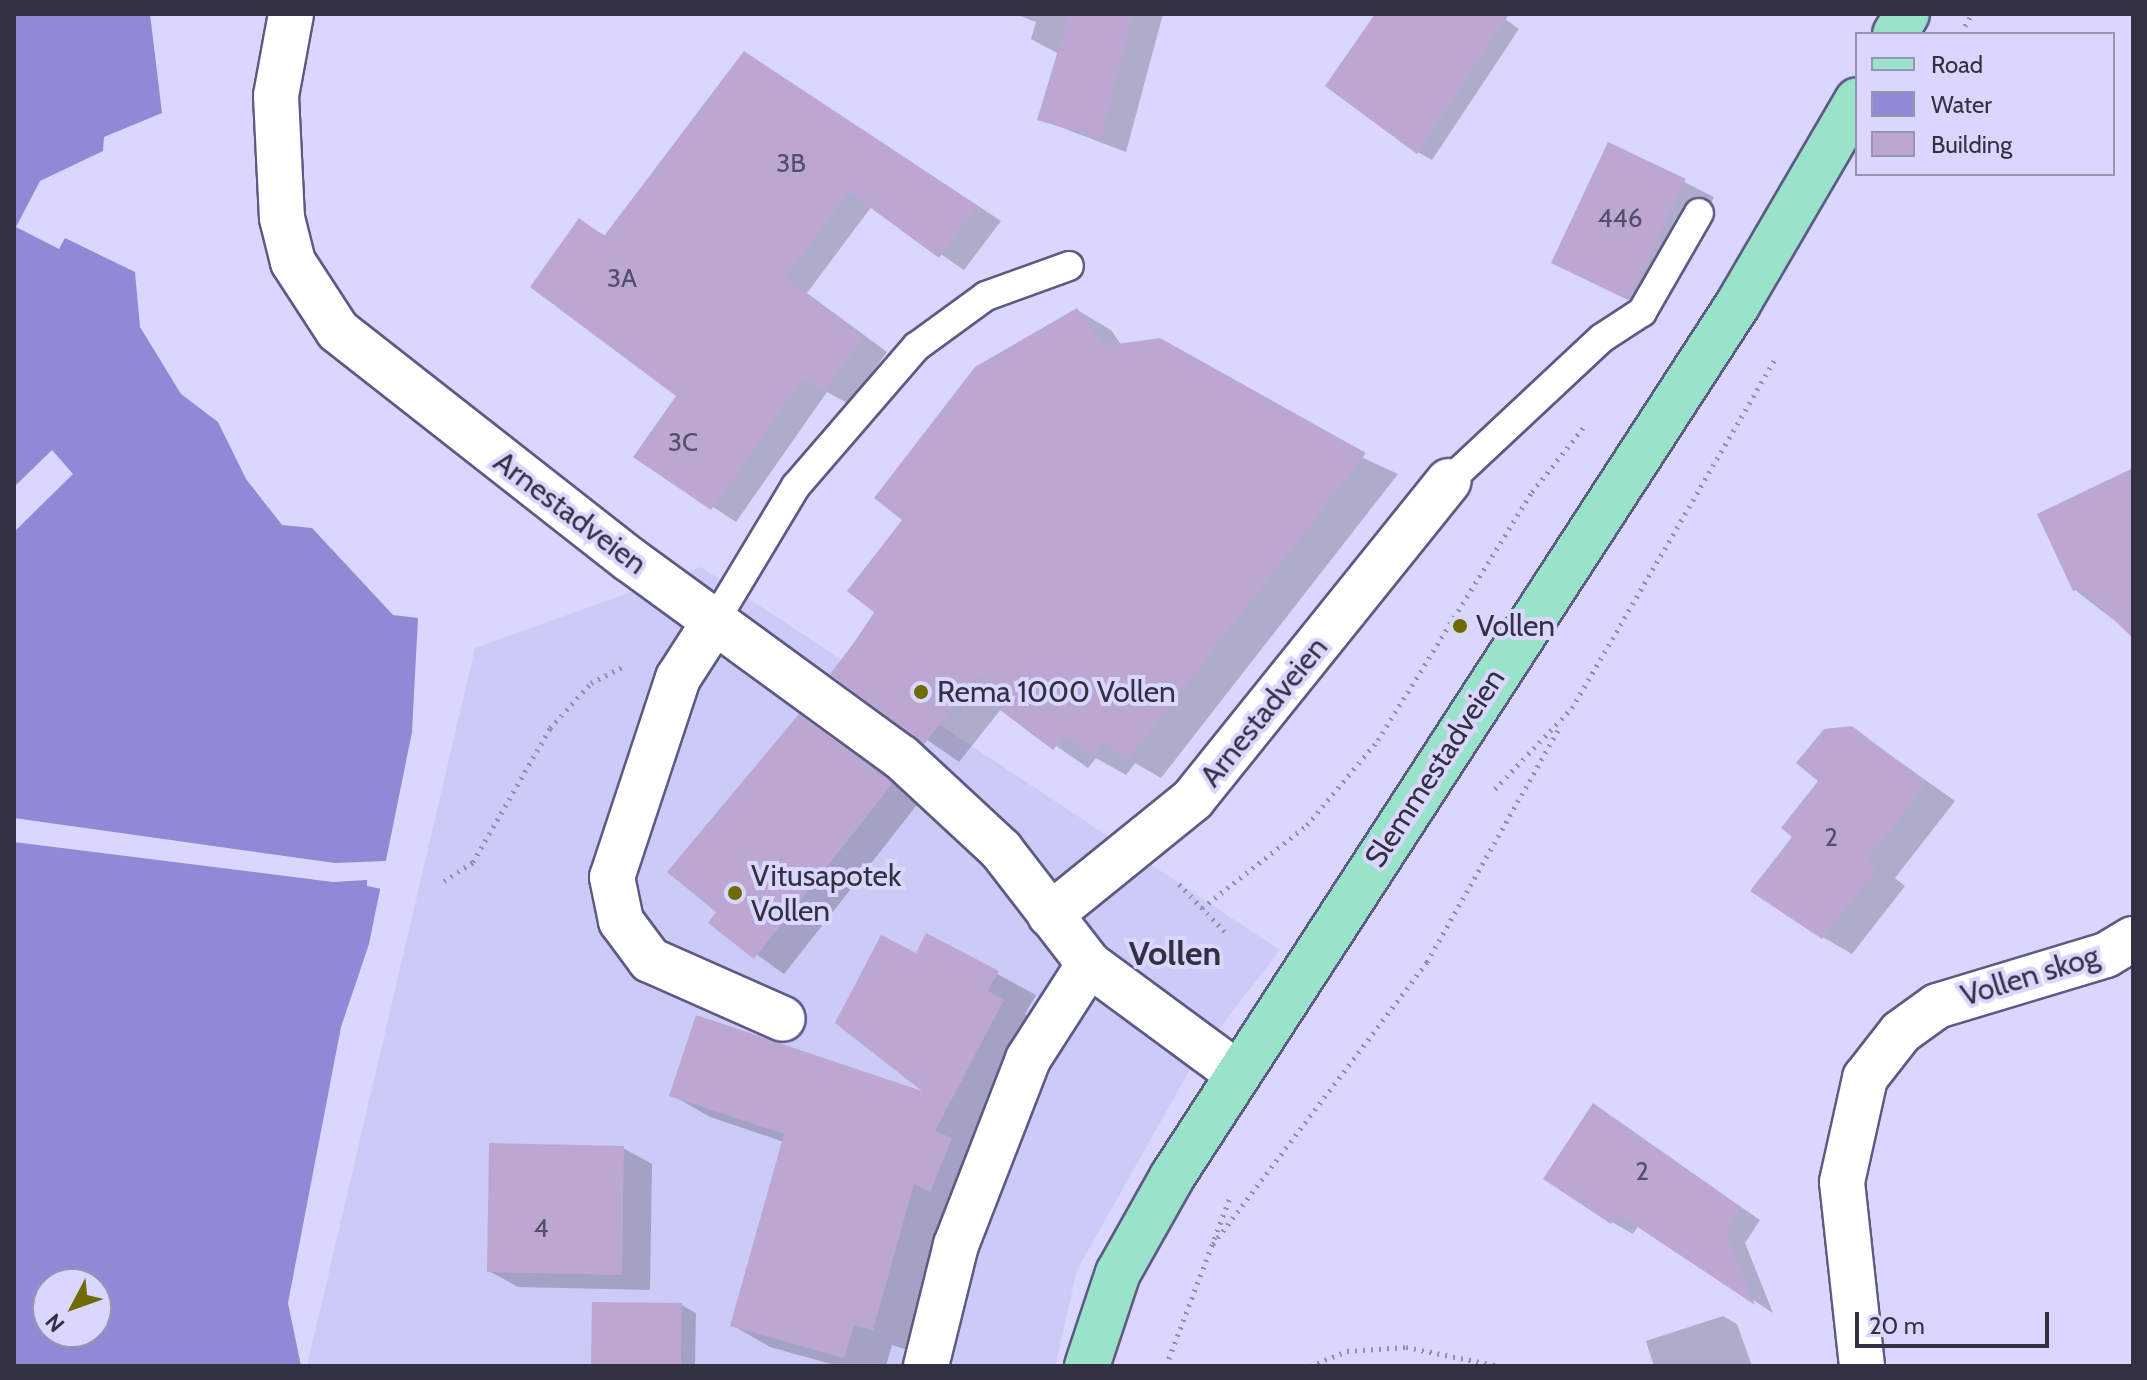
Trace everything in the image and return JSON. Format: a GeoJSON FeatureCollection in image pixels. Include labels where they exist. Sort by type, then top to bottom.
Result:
{"type":"FeatureCollection","features":[{"type":"Feature","properties":{"kind":"main road"},"geometry":{"type":"LineString","coordinates":[[1896,32],[1907,14]]}},
{"type":"Feature","properties":{"kind":"main road","name":"Slemmestadveien"},"geometry":{"type":"LineString","coordinates":[[1087,1366],[1124,1262],[1237,1073],[1738,304],[1855,103]]}},
{"type":"Feature","properties":{"kind":"street","name":"Arnestadveien"},"geometry":{"type":"LineString","coordinates":[[291,14],[276,96],[282,218],[293,262],[320,307],[411,394],[716,619],[943,792],[1089,964],[1237,1073]]}},
{"type":"Feature","properties":{"kind":"street","name":"Arnestadveien"},"geometry":{"type":"LineString","coordinates":[[1050,915],[1193,799],[1449,481]]}},
{"type":"Feature","properties":{"kind":"street"},"geometry":{"type":"LineString","coordinates":[[716,619],[678,678],[612,877],[621,921],[650,960],[783,1019]]}},
{"type":"Feature","properties":{"kind":"street","name":"Vollen skog"},"geometry":{"type":"LineString","coordinates":[[1862,1366],[1842,1182],[1865,1078],[1901,1032],[1937,1006],[2106,955],[2133,939]]}},
{"type":"Feature","properties":{"kind":"street"},"geometry":{"type":"LineString","coordinates":[[926,1366],[956,1245],[1028,1059],[1089,964]]}},
{"type":"Feature","properties":{"kind":"lane"},"geometry":{"type":"LineString","coordinates":[[1449,481],[1602,338],[1642,312],[1699,213]]}},
{"type":"Feature","properties":{"kind":"lane"},"geometry":{"type":"LineString","coordinates":[[716,619],[796,486],[916,347],[986,296],[1069,266]]}},
{"type":"Feature","properties":{"kind":"path"},"geometry":{"type":"LineString","coordinates":[[1208,1251],[1427,962],[1563,719],[1785,340]]}},
{"type":"Feature","properties":{"kind":"path"},"geometry":{"type":"LineString","coordinates":[[1202,908],[1307,825],[1378,740],[1532,492],[1586,424]]}},
{"type":"Feature","properties":{"kind":"path"},"geometry":{"type":"LineString","coordinates":[[444,881],[473,862],[527,764],[591,683],[611,668],[636,664],[678,678]]}},
{"type":"Feature","properties":{"kind":"path"},"geometry":{"type":"LineString","coordinates":[[1488,796],[1563,719]]}},
{"type":"Feature","properties":{"kind":"path"},"geometry":{"type":"LineString","coordinates":[[1139,843],[1229,936]]}},
{"type":"Feature","properties":{"kind":"path"},"geometry":{"type":"LineString","coordinates":[[1166,1366],[1237,1182]]}},
{"type":"Feature","properties":{"kind":"path"},"geometry":{"type":"LineString","coordinates":[[1310,1366],[1347,1351],[1406,1347],[1499,1366]]}},
{"type":"Feature","properties":{"kind":"shaded area"},"geometry":{"type":"Polygon","coordinates":[[[701,567],[1280,950],[1197,1057],[1077,1270],[1055,1366],[307,1366],[475,648],[701,567]]]}},
{"type":"Feature","properties":{"kind":"water"},"geometry":{"type":"Polygon","coordinates":[[[14,14],[150,14],[162,113],[104,137],[103,151],[40,181],[16,227],[59,249],[65,238],[135,272],[140,327],[181,394],[218,422],[246,479],[282,525],[312,528],[393,615],[418,618],[412,732],[369,944],[341,1027],[288,1303],[301,1366],[14,1366],[14,14]]]}},
{"type":"Feature","properties":{"kind":"pier"},"geometry":{"type":"Polygon","coordinates":[[[52,450],[73,474],[14,532],[14,487],[52,450]]]}},
{"type":"Feature","properties":{"kind":"pier"},"geometry":{"type":"Polygon","coordinates":[[[14,818],[335,863],[386,861],[382,889],[367,886],[367,880],[333,882],[14,842],[14,818]]]}},
{"type":"Feature","properties":{"kind":"building"},"geometry":{"type":"Polygon","coordinates":[[[1069,14],[1133,14],[1101,139],[1037,120],[1069,14]]]}},
{"type":"Feature","properties":{"kind":"building"},"geometry":{"type":"Polygon","coordinates":[[[1375,14],[1509,14],[1417,154],[1325,86],[1375,14]]]}},
{"type":"Feature","properties":{"kind":"building"},"geometry":{"type":"Polygon","coordinates":[[[744,51],[978,206],[939,258],[849,192],[785,278],[864,337],[824,392],[804,378],[711,510],[633,457],[676,396],[530,287],[579,218],[604,236],[744,51]]]}},
{"type":"Feature","properties":{"kind":"building"},"geometry":{"type":"Polygon","coordinates":[[[1608,142],[1686,179],[1628,300],[1551,263],[1608,142]]]}},
{"type":"Feature","properties":{"kind":"building"},"geometry":{"type":"Polygon","coordinates":[[[1077,308],[1104,346],[1160,338],[1366,453],[1127,761],[1103,742],[1091,757],[1064,736],[1053,750],[1000,710],[1009,694],[979,675],[924,744],[830,674],[876,614],[847,591],[902,520],[874,498],[975,367],[1077,308]]]}},
{"type":"Feature","properties":{"kind":"building"},"geometry":{"type":"Polygon","coordinates":[[[2133,468],[2133,638],[2081,588],[2073,591],[2037,514],[2133,468]]]}},
{"type":"Feature","properties":{"kind":"building"},"geometry":{"type":"Polygon","coordinates":[[[799,714],[893,783],[754,959],[708,923],[716,912],[667,872],[799,714]]]}},
{"type":"Feature","properties":{"kind":"building"},"geometry":{"type":"Polygon","coordinates":[[[1852,726],[1927,783],[1867,860],[1877,868],[1822,939],[1750,891],[1792,837],[1781,828],[1818,781],[1796,763],[1824,729],[1852,726]]]}},
{"type":"Feature","properties":{"kind":"building"},"geometry":{"type":"Polygon","coordinates":[[[926,933],[999,971],[988,991],[1004,1000],[935,1131],[952,1138],[930,1192],[914,1184],[873,1330],[854,1325],[844,1358],[730,1326],[784,1134],[669,1096],[696,1015],[922,1091],[835,1023],[881,935],[916,953],[926,933]]]}},
{"type":"Feature","properties":{"kind":"building"},"geometry":{"type":"Polygon","coordinates":[[[1593,1103],[1741,1207],[1725,1230],[1755,1305],[1618,1214],[1611,1224],[1543,1179],[1593,1103]]]}},
{"type":"Feature","properties":{"kind":"building"},"geometry":{"type":"Polygon","coordinates":[[[489,1143],[624,1146],[622,1275],[487,1272],[489,1143]]]}},
{"type":"Feature","properties":{"kind":"building"},"geometry":{"type":"Polygon","coordinates":[[[592,1302],[682,1303],[681,1366],[591,1366],[592,1302]]]}},
{"type":"Feature","properties":{"kind":"place","name":"Vollen"},"geometry":{"type":"Point","coordinates":[1460,626]}},
{"type":"Feature","properties":{"kind":"place","name":"Rema 1000 Vollen"},"geometry":{"type":"Point","coordinates":[921,692]}},
{"type":"Feature","properties":{"kind":"place","name":"Vitusapotek Vollen"},"geometry":{"type":"Point","coordinates":[735,893]}},
{"type":"Feature","properties":{"kind":"district","name":"Vollen"},"geometry":{"type":"Point","coordinates":[1175,954]}}]}
